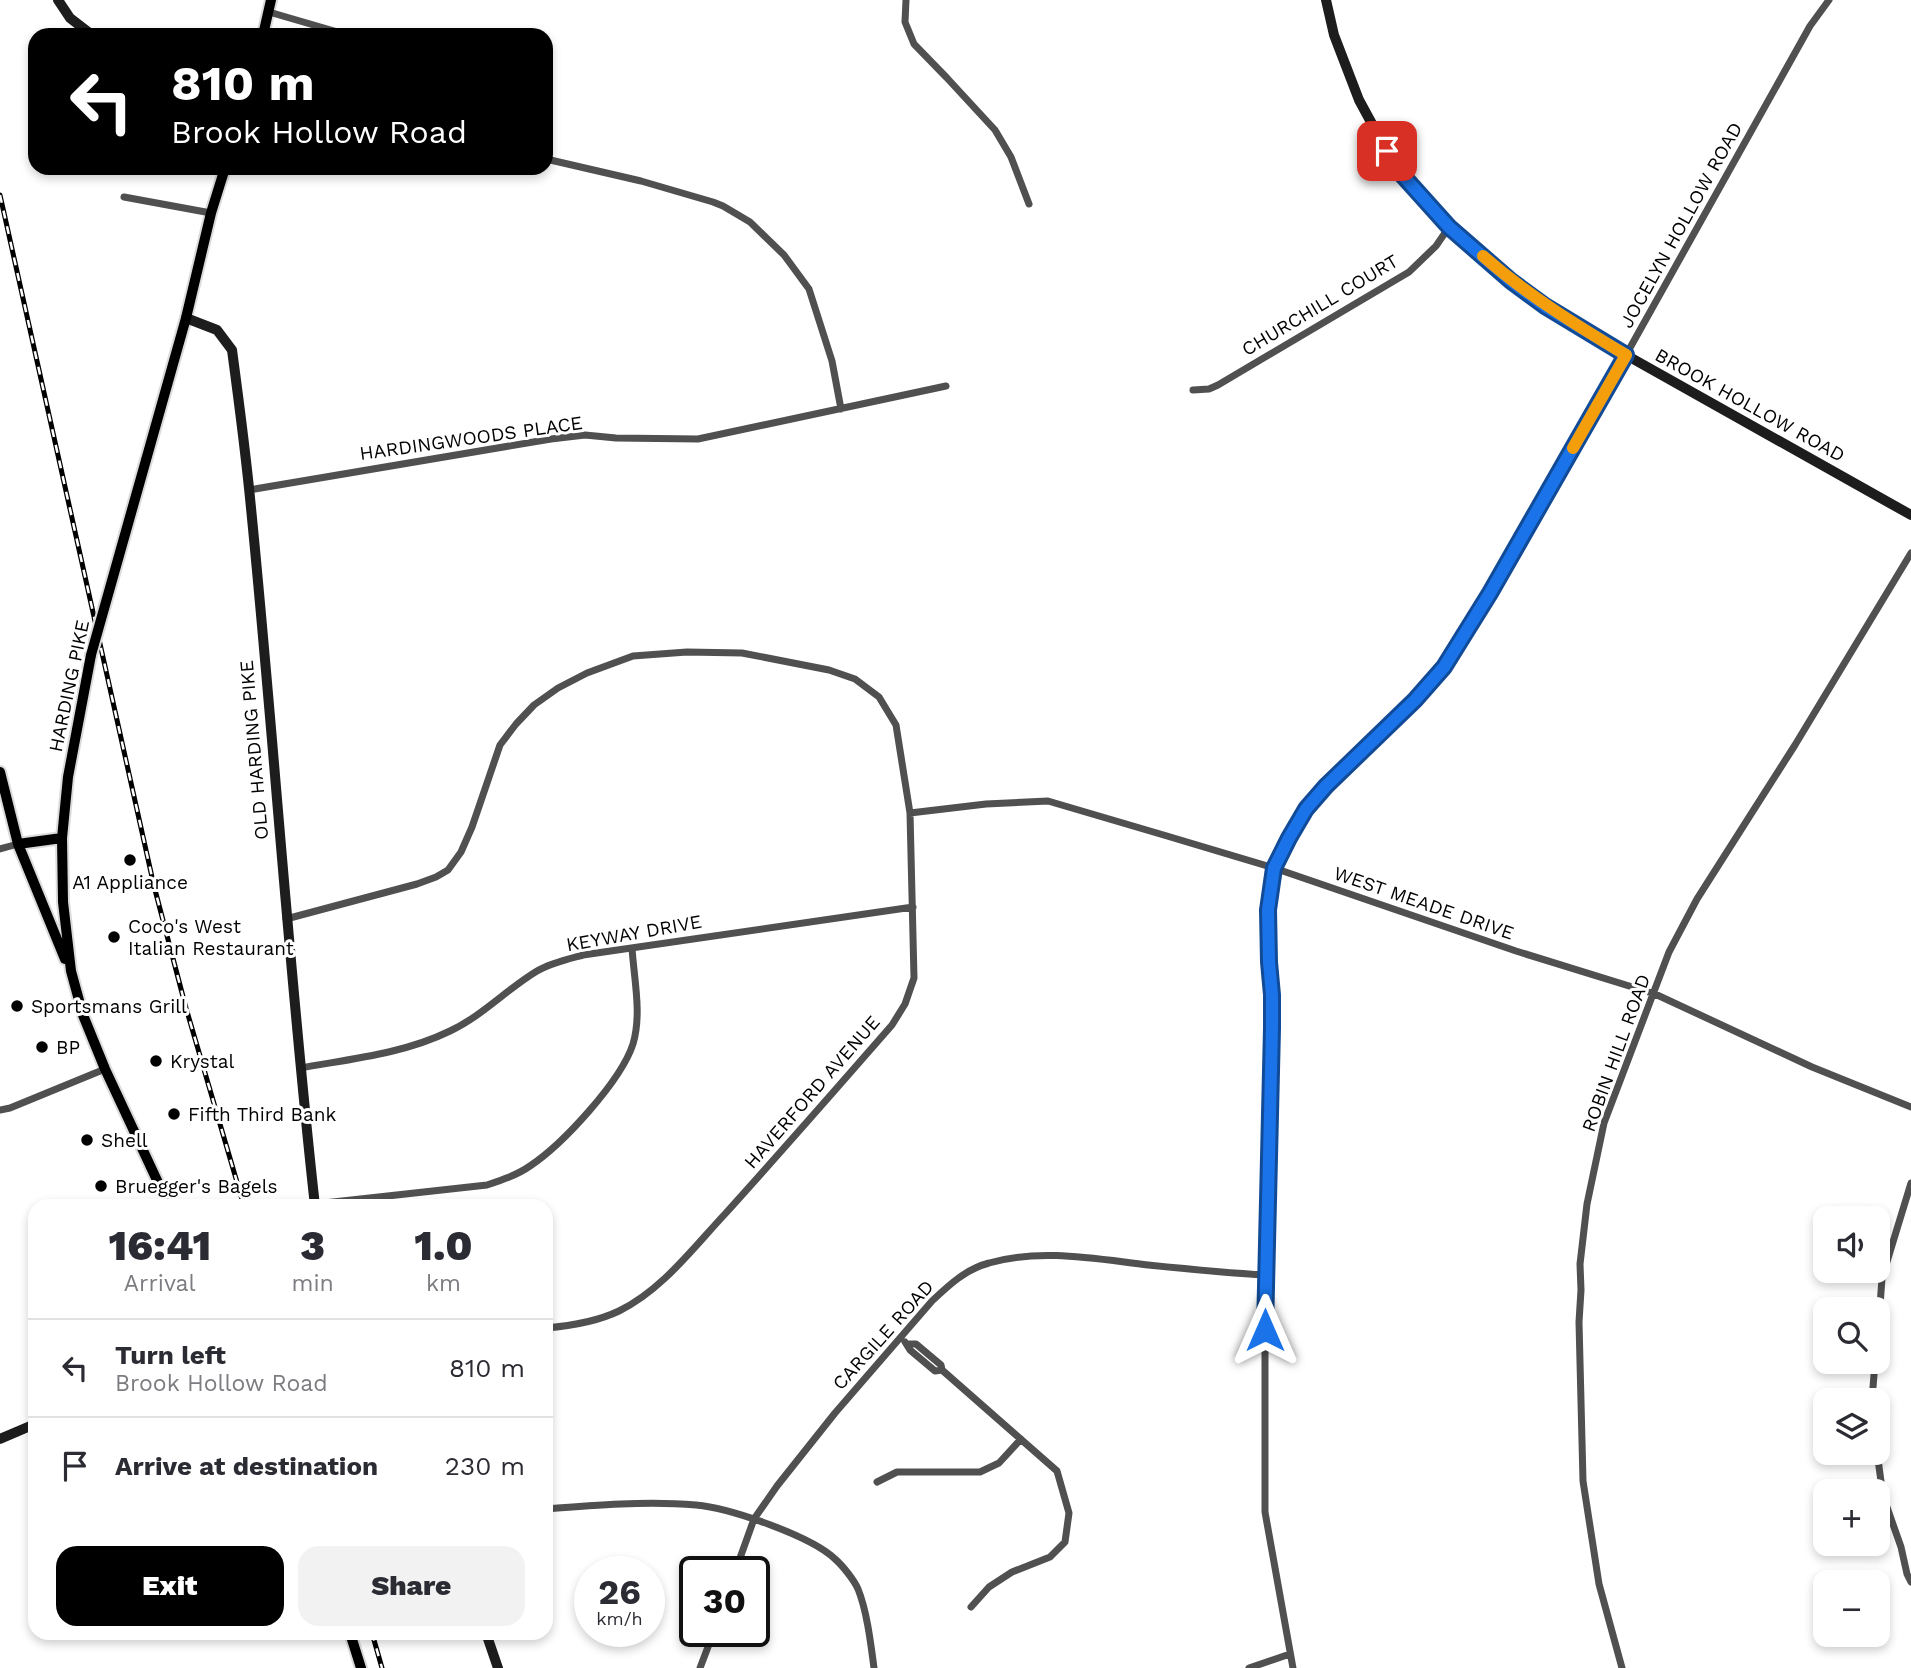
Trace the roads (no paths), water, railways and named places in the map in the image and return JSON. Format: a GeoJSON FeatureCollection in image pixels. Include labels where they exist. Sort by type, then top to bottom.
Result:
{"type":"FeatureCollection","features":[{"type":"Feature","properties":{"kind":"main road"},"geometry":{"type":"LineString","coordinates":[[264,28],[271,0]]}},
{"type":"Feature","properties":{"kind":"main road","name":"HARDING PIKE"},"geometry":{"type":"LineString","coordinates":[[166,1199],[83,1015],[71,971],[63,902],[62,838],[68,777],[92,655],[223,175]]}},
{"type":"Feature","properties":{"kind":"main road"},"geometry":{"type":"LineString","coordinates":[[0,772],[18,844],[71,971]]}},
{"type":"Feature","properties":{"kind":"main road"},"geometry":{"type":"LineString","coordinates":[[18,844],[62,838]]}},
{"type":"Feature","properties":{"kind":"main road"},"geometry":{"type":"LineString","coordinates":[[352,1640],[361,1668]]}},
{"type":"Feature","properties":{"kind":"street"},"geometry":{"type":"LineString","coordinates":[[58,0],[70,18],[83,28]]}},
{"type":"Feature","properties":{"kind":"street"},"geometry":{"type":"LineString","coordinates":[[906,0],[905,22],[914,44],[995,130],[1011,157],[1029,204]]}},
{"type":"Feature","properties":{"kind":"street","name":"BROOK HOLLOW ROAD"},"geometry":{"type":"LineString","coordinates":[[1326,0],[1334,35],[1359,100],[1396,168],[1449,227],[1511,281],[1545,306],[1626,355],[1911,514]]}},
{"type":"Feature","properties":{"kind":"street","name":"JOCELYN HOLLOW ROAD"},"geometry":{"type":"LineString","coordinates":[[1293,1668],[1265,1512],[1265,1275],[1272,1055],[1268,910],[1274,868],[1306,809],[1326,786],[1415,700],[1444,667],[1490,593],[1626,355],[1810,26],[1829,0]]}},
{"type":"Feature","properties":{"kind":"street"},"geometry":{"type":"LineString","coordinates":[[269,12],[324,28]]}},
{"type":"Feature","properties":{"kind":"street"},"geometry":{"type":"LineString","coordinates":[[553,161],[641,181],[713,202],[750,222],[784,255],[808,289],[832,361],[841,409]]}},
{"type":"Feature","properties":{"kind":"street"},"geometry":{"type":"LineString","coordinates":[[124,197],[211,213]]}},
{"type":"Feature","properties":{"kind":"street","name":"CHURCHILL COURT"},"geometry":{"type":"LineString","coordinates":[[1193,390],[1218,385],[1409,272],[1436,246],[1449,227]]}},
{"type":"Feature","properties":{"kind":"street","name":"OLD HARDING PIKE"},"geometry":{"type":"LineString","coordinates":[[186,318],[217,330],[232,350],[249,489],[286,919],[314,1199]]}},
{"type":"Feature","properties":{"kind":"street","name":"HARDINGWOODS PLACE"},"geometry":{"type":"LineString","coordinates":[[249,489],[585,435],[698,439],[946,386]]}},
{"type":"Feature","properties":{"kind":"street","name":"ROBIN HILL ROAD"},"geometry":{"type":"LineString","coordinates":[[1622,1668],[1599,1584],[1583,1481],[1580,1264],[1587,1204],[1605,1123],[1669,952],[1697,899],[1795,745],[1911,553]]}},
{"type":"Feature","properties":{"kind":"street","name":"HAVERFORD AVENUE"},"geometry":{"type":"LineString","coordinates":[[286,919],[417,884],[448,870],[461,852],[472,827],[500,745],[534,705],[558,688],[587,673],[633,656],[687,652],[742,653],[828,669],[855,679],[879,697],[896,725],[910,813],[914,978],[905,1004],[892,1025],[676,1267],[644,1296],[618,1312],[575,1325],[553,1327]]}},
{"type":"Feature","properties":{"kind":"street","name":"WEST MEADE DRIVE"},"geometry":{"type":"LineString","coordinates":[[910,813],[986,804],[1048,801],[1274,868],[1516,951],[1655,994],[1812,1066],[1911,1107]]}},
{"type":"Feature","properties":{"kind":"street"},"geometry":{"type":"LineString","coordinates":[[0,849],[18,844]]}},
{"type":"Feature","properties":{"kind":"street","name":"KEYWAY DRIVE"},"geometry":{"type":"LineString","coordinates":[[300,1068],[391,1053],[450,1031],[540,969],[583,955],[914,906]]}},
{"type":"Feature","properties":{"kind":"street"},"geometry":{"type":"LineString","coordinates":[[366,1199],[486,1185],[531,1166],[550,1151],[602,1096],[626,1060],[633,1043],[636,1024],[632,948]]}},
{"type":"Feature","properties":{"kind":"street"},"geometry":{"type":"LineString","coordinates":[[0,1110],[105,1069]]}},
{"type":"Feature","properties":{"kind":"street"},"geometry":{"type":"LineString","coordinates":[[1881,1297],[1882,1278],[1911,1183]]}},
{"type":"Feature","properties":{"kind":"street","name":"CARGILE ROAD"},"geometry":{"type":"LineString","coordinates":[[741,1556],[754,1519],[827,1422],[932,1301],[970,1270],[1021,1256],[1084,1257],[1209,1272],[1265,1275]]}},
{"type":"Feature","properties":{"kind":"street"},"geometry":{"type":"LineString","coordinates":[[899,1337],[908,1344],[910,1350],[935,1371],[942,1370],[1057,1471],[1069,1513],[1065,1542],[1050,1557],[1012,1572],[989,1587],[971,1607]]}},
{"type":"Feature","properties":{"kind":"street"},"geometry":{"type":"LineString","coordinates":[[0,1439],[28,1427]]}},
{"type":"Feature","properties":{"kind":"street"},"geometry":{"type":"LineString","coordinates":[[877,1482],[897,1472],[980,1472],[999,1463],[1021,1438]]}},
{"type":"Feature","properties":{"kind":"street"},"geometry":{"type":"LineString","coordinates":[[1879,1465],[1883,1496],[1911,1582]]}},
{"type":"Feature","properties":{"kind":"street"},"geometry":{"type":"LineString","coordinates":[[553,1509],[651,1504],[699,1505],[754,1519],[807,1541],[835,1559],[857,1588],[871,1637],[874,1668]]}},
{"type":"Feature","properties":{"kind":"street"},"geometry":{"type":"LineString","coordinates":[[488,1640],[498,1668]]}},
{"type":"Feature","properties":{"kind":"street"},"geometry":{"type":"LineString","coordinates":[[700,1668],[708,1647]]}},
{"type":"Feature","properties":{"kind":"street"},"geometry":{"type":"LineString","coordinates":[[1249,1668],[1290,1654]]}},
{"type":"Feature","properties":{"kind":"railway"},"geometry":{"type":"LineString","coordinates":[[0,195],[154,886],[186,1008],[242,1199]]}},
{"type":"Feature","properties":{"kind":"railway"},"geometry":{"type":"LineString","coordinates":[[374,1640],[382,1668]]}},
{"type":"Feature","properties":{"kind":"place","name":"A1 Appliance"},"geometry":{"type":"Point","coordinates":[130,860]}},
{"type":"Feature","properties":{"kind":"place","name":"Coco's West Italian Restaurant"},"geometry":{"type":"Point","coordinates":[114,937]}},
{"type":"Feature","properties":{"kind":"place","name":"Sportsmans Grill"},"geometry":{"type":"Point","coordinates":[17,1006]}},
{"type":"Feature","properties":{"kind":"place","name":"BP"},"geometry":{"type":"Point","coordinates":[42,1047]}},
{"type":"Feature","properties":{"kind":"place","name":"Krystal"},"geometry":{"type":"Point","coordinates":[156,1061]}},
{"type":"Feature","properties":{"kind":"place","name":"Fifth Third Bank"},"geometry":{"type":"Point","coordinates":[174,1114]}},
{"type":"Feature","properties":{"kind":"place","name":"Shell"},"geometry":{"type":"Point","coordinates":[87,1140]}},
{"type":"Feature","properties":{"kind":"place","name":"Bruegger's Bagels"},"geometry":{"type":"Point","coordinates":[101,1186]}}]}
